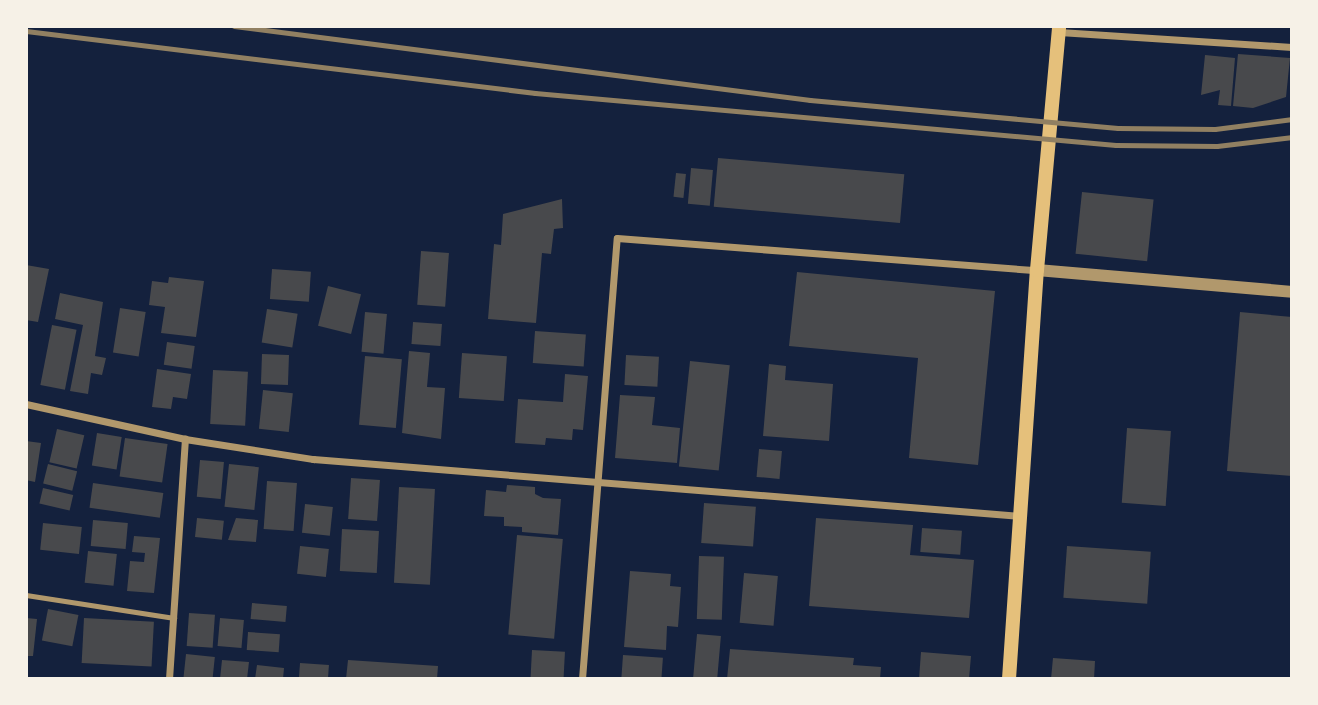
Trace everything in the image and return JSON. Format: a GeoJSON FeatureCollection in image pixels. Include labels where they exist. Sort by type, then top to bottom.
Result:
{"type":"FeatureCollection","features":[{"type":"Feature","properties":{"kind":"main road"},"geometry":{"type":"LineString","coordinates":[[1009,679],[1037,270],[1059,29]]}},
{"type":"Feature","properties":{"kind":"street"},"geometry":{"type":"LineString","coordinates":[[1059,29],[1292,47]]}},
{"type":"Feature","properties":{"kind":"street"},"geometry":{"type":"LineString","coordinates":[[582,679],[595,482],[617,238],[1292,292]]}},
{"type":"Feature","properties":{"kind":"street"},"geometry":{"type":"LineString","coordinates":[[26,404],[186,439],[313,459],[1022,516]]}},
{"type":"Feature","properties":{"kind":"street"},"geometry":{"type":"LineString","coordinates":[[169,679],[186,439]]}},
{"type":"Feature","properties":{"kind":"lane"},"geometry":{"type":"LineString","coordinates":[[26,595],[174,618]]}},
{"type":"Feature","properties":{"kind":"building"},"geometry":{"type":"Polygon","coordinates":[[[1238,54],[1290,58],[1286,97],[1253,108],[1233,106],[1238,54]]]}},
{"type":"Feature","properties":{"kind":"building"},"geometry":{"type":"Polygon","coordinates":[[[1205,55],[1235,58],[1231,106],[1218,105],[1220,90],[1201,95],[1205,55]]]}},
{"type":"Feature","properties":{"kind":"building"},"geometry":{"type":"Polygon","coordinates":[[[718,158],[904,174],[900,223],[714,207],[718,158]]]}},
{"type":"Feature","properties":{"kind":"building"},"geometry":{"type":"Polygon","coordinates":[[[691,168],[713,170],[710,206],[688,204],[691,168]]]}},
{"type":"Feature","properties":{"kind":"building"},"geometry":{"type":"Polygon","coordinates":[[[676,173],[686,174],[683,198],[673,197],[676,173]]]}},
{"type":"Feature","properties":{"kind":"building"},"geometry":{"type":"Polygon","coordinates":[[[1082,192],[1154,200],[1147,261],[1076,254],[1082,192]]]}},
{"type":"Feature","properties":{"kind":"building"},"geometry":{"type":"Polygon","coordinates":[[[562,199],[563,228],[554,229],[551,254],[542,253],[536,323],[488,319],[494,244],[501,245],[503,214],[562,199]]]}},
{"type":"Feature","properties":{"kind":"building"},"geometry":{"type":"Polygon","coordinates":[[[421,251],[449,253],[445,307],[417,305],[421,251]]]}},
{"type":"Feature","properties":{"kind":"building"},"geometry":{"type":"Polygon","coordinates":[[[26,265],[49,269],[38,322],[26,320],[26,265]]]}},
{"type":"Feature","properties":{"kind":"building"},"geometry":{"type":"Polygon","coordinates":[[[272,269],[311,272],[309,302],[270,299],[272,269]]]}},
{"type":"Feature","properties":{"kind":"building"},"geometry":{"type":"Polygon","coordinates":[[[797,272],[995,291],[978,465],[909,458],[918,358],[789,346],[797,272]]]}},
{"type":"Feature","properties":{"kind":"building"},"geometry":{"type":"Polygon","coordinates":[[[169,277],[204,281],[196,337],[161,333],[165,307],[149,305],[152,281],[168,283],[169,277]]]}},
{"type":"Feature","properties":{"kind":"building"},"geometry":{"type":"Polygon","coordinates":[[[328,286],[361,294],[351,334],[318,326],[328,286]]]}},
{"type":"Feature","properties":{"kind":"building"},"geometry":{"type":"Polygon","coordinates":[[[60,293],[103,302],[95,356],[106,358],[102,375],[91,373],[88,394],[70,391],[83,325],[55,319],[60,293]]]}},
{"type":"Feature","properties":{"kind":"building"},"geometry":{"type":"Polygon","coordinates":[[[120,308],[146,312],[139,357],[113,352],[120,308]]]}},
{"type":"Feature","properties":{"kind":"building"},"geometry":{"type":"Polygon","coordinates":[[[267,309],[298,314],[292,347],[262,343],[267,309]]]}},
{"type":"Feature","properties":{"kind":"building"},"geometry":{"type":"Polygon","coordinates":[[[365,312],[387,314],[383,354],[362,352],[365,312]]]}},
{"type":"Feature","properties":{"kind":"building"},"geometry":{"type":"Polygon","coordinates":[[[1240,312],[1292,317],[1292,476],[1227,471],[1240,312]]]}},
{"type":"Feature","properties":{"kind":"building"},"geometry":{"type":"Polygon","coordinates":[[[413,322],[442,324],[440,346],[411,344],[413,322]]]}},
{"type":"Feature","properties":{"kind":"building"},"geometry":{"type":"Polygon","coordinates":[[[52,325],[77,330],[65,390],[40,385],[52,325]]]}},
{"type":"Feature","properties":{"kind":"building"},"geometry":{"type":"Polygon","coordinates":[[[535,331],[586,335],[584,366],[533,363],[535,331]]]}},
{"type":"Feature","properties":{"kind":"building"},"geometry":{"type":"Polygon","coordinates":[[[167,342],[195,346],[192,369],[164,365],[167,342]]]}},
{"type":"Feature","properties":{"kind":"building"},"geometry":{"type":"Polygon","coordinates":[[[409,351],[430,353],[427,387],[445,388],[441,439],[402,433],[409,351]]]}},
{"type":"Feature","properties":{"kind":"building"},"geometry":{"type":"Polygon","coordinates":[[[462,353],[507,356],[504,401],[459,398],[462,353]]]}},
{"type":"Feature","properties":{"kind":"building"},"geometry":{"type":"Polygon","coordinates":[[[262,354],[289,355],[288,385],[261,384],[262,354]]]}},
{"type":"Feature","properties":{"kind":"building"},"geometry":{"type":"Polygon","coordinates":[[[626,355],[659,357],[657,387],[624,385],[626,355]]]}},
{"type":"Feature","properties":{"kind":"building"},"geometry":{"type":"Polygon","coordinates":[[[365,356],[402,359],[396,428],[359,425],[365,356]]]}},
{"type":"Feature","properties":{"kind":"building"},"geometry":{"type":"Polygon","coordinates":[[[690,361],[730,365],[719,471],[679,466],[690,361]]]}},
{"type":"Feature","properties":{"kind":"building"},"geometry":{"type":"Polygon","coordinates":[[[769,364],[786,366],[785,380],[833,384],[829,441],[763,436],[769,364]]]}},
{"type":"Feature","properties":{"kind":"building"},"geometry":{"type":"Polygon","coordinates":[[[157,369],[191,374],[187,399],[173,397],[171,409],[152,407],[157,369]]]}},
{"type":"Feature","properties":{"kind":"building"},"geometry":{"type":"Polygon","coordinates":[[[213,370],[248,372],[245,426],[210,424],[213,370]]]}},
{"type":"Feature","properties":{"kind":"building"},"geometry":{"type":"Polygon","coordinates":[[[565,374],[588,376],[583,430],[573,429],[572,440],[546,438],[545,445],[515,443],[518,399],[563,402],[565,374]]]}},
{"type":"Feature","properties":{"kind":"building"},"geometry":{"type":"Polygon","coordinates":[[[263,390],[293,393],[289,432],[259,429],[263,390]]]}},
{"type":"Feature","properties":{"kind":"building"},"geometry":{"type":"Polygon","coordinates":[[[620,395],[655,397],[652,425],[680,428],[677,463],[615,458],[620,395]]]}},
{"type":"Feature","properties":{"kind":"building"},"geometry":{"type":"Polygon","coordinates":[[[1127,428],[1171,431],[1166,506],[1122,503],[1127,428]]]}},
{"type":"Feature","properties":{"kind":"building"},"geometry":{"type":"Polygon","coordinates":[[[57,429],[84,435],[77,468],[49,462],[57,429]]]}},
{"type":"Feature","properties":{"kind":"building"},"geometry":{"type":"Polygon","coordinates":[[[97,433],[122,437],[117,470],[92,466],[97,433]]]}},
{"type":"Feature","properties":{"kind":"building"},"geometry":{"type":"Polygon","coordinates":[[[125,438],[168,444],[162,483],[120,477],[125,438]]]}},
{"type":"Feature","properties":{"kind":"building"},"geometry":{"type":"Polygon","coordinates":[[[26,441],[41,443],[35,482],[26,480],[26,441]]]}},
{"type":"Feature","properties":{"kind":"building"},"geometry":{"type":"Polygon","coordinates":[[[759,449],[782,451],[779,479],[757,477],[759,449]]]}},
{"type":"Feature","properties":{"kind":"building"},"geometry":{"type":"Polygon","coordinates":[[[200,460],[224,462],[221,499],[197,497],[200,460]]]}},
{"type":"Feature","properties":{"kind":"building"},"geometry":{"type":"Polygon","coordinates":[[[48,464],[77,471],[72,491],[43,483],[48,464]]]}},
{"type":"Feature","properties":{"kind":"building"},"geometry":{"type":"Polygon","coordinates":[[[229,464],[259,467],[254,510],[225,507],[229,464]]]}},
{"type":"Feature","properties":{"kind":"building"},"geometry":{"type":"Polygon","coordinates":[[[351,478],[380,480],[377,521],[348,519],[351,478]]]}},
{"type":"Feature","properties":{"kind":"building"},"geometry":{"type":"Polygon","coordinates":[[[267,481],[297,483],[294,531],[264,529],[267,481]]]}},
{"type":"Feature","properties":{"kind":"building"},"geometry":{"type":"Polygon","coordinates":[[[93,483],[163,493],[160,518],[90,508],[93,483]]]}},
{"type":"Feature","properties":{"kind":"building"},"geometry":{"type":"Polygon","coordinates":[[[507,485],[535,487],[535,494],[543,498],[561,499],[558,535],[522,532],[522,527],[504,526],[504,517],[484,516],[486,490],[506,492],[507,485]]]}},
{"type":"Feature","properties":{"kind":"building"},"geometry":{"type":"Polygon","coordinates":[[[399,487],[435,489],[430,585],[394,583],[399,487]]]}},
{"type":"Feature","properties":{"kind":"building"},"geometry":{"type":"Polygon","coordinates":[[[43,488],[73,495],[70,511],[39,504],[43,488]]]}},
{"type":"Feature","properties":{"kind":"building"},"geometry":{"type":"Polygon","coordinates":[[[704,503],[756,507],[753,547],[701,543],[704,503]]]}},
{"type":"Feature","properties":{"kind":"building"},"geometry":{"type":"Polygon","coordinates":[[[305,504],[333,507],[330,536],[302,533],[305,504]]]}},
{"type":"Feature","properties":{"kind":"building"},"geometry":{"type":"Polygon","coordinates":[[[197,518],[224,521],[222,540],[195,537],[197,518]]]}},
{"type":"Feature","properties":{"kind":"building"},"geometry":{"type":"Polygon","coordinates":[[[236,518],[258,520],[256,542],[228,540],[236,518]]]}},
{"type":"Feature","properties":{"kind":"building"},"geometry":{"type":"Polygon","coordinates":[[[816,518],[913,525],[910,555],[974,560],[969,618],[809,606],[816,518]]]}},
{"type":"Feature","properties":{"kind":"building"},"geometry":{"type":"Polygon","coordinates":[[[93,520],[128,523],[126,549],[91,546],[93,520]]]}},
{"type":"Feature","properties":{"kind":"building"},"geometry":{"type":"Polygon","coordinates":[[[43,523],[82,527],[79,554],[40,550],[43,523]]]}},
{"type":"Feature","properties":{"kind":"building"},"geometry":{"type":"Polygon","coordinates":[[[922,528],[962,531],[960,555],[920,552],[922,528]]]}},
{"type":"Feature","properties":{"kind":"building"},"geometry":{"type":"Polygon","coordinates":[[[342,529],[379,531],[377,573],[340,571],[342,529]]]}},
{"type":"Feature","properties":{"kind":"building"},"geometry":{"type":"Polygon","coordinates":[[[517,535],[563,539],[554,639],[508,635],[517,535]]]}},
{"type":"Feature","properties":{"kind":"building"},"geometry":{"type":"Polygon","coordinates":[[[134,536],[160,538],[154,593],[127,591],[130,561],[144,562],[145,553],[132,552],[134,536]]]}},
{"type":"Feature","properties":{"kind":"building"},"geometry":{"type":"Polygon","coordinates":[[[300,546],[329,549],[326,577],[297,574],[300,546]]]}},
{"type":"Feature","properties":{"kind":"building"},"geometry":{"type":"Polygon","coordinates":[[[1067,546],[1151,552],[1147,604],[1063,598],[1067,546]]]}},
{"type":"Feature","properties":{"kind":"building"},"geometry":{"type":"Polygon","coordinates":[[[88,551],[117,554],[113,586],[85,583],[88,551]]]}},
{"type":"Feature","properties":{"kind":"building"},"geometry":{"type":"Polygon","coordinates":[[[699,556],[724,557],[722,620],[697,619],[699,556]]]}},
{"type":"Feature","properties":{"kind":"building"},"geometry":{"type":"Polygon","coordinates":[[[630,571],[671,574],[670,586],[681,587],[678,627],[667,626],[666,650],[624,647],[630,571]]]}},
{"type":"Feature","properties":{"kind":"building"},"geometry":{"type":"Polygon","coordinates":[[[744,573],[778,576],[774,626],[740,623],[744,573]]]}},
{"type":"Feature","properties":{"kind":"building"},"geometry":{"type":"Polygon","coordinates":[[[252,603],[287,606],[285,622],[251,619],[252,603]]]}},
{"type":"Feature","properties":{"kind":"building"},"geometry":{"type":"Polygon","coordinates":[[[48,609],[78,615],[72,646],[42,640],[48,609]]]}},
{"type":"Feature","properties":{"kind":"building"},"geometry":{"type":"Polygon","coordinates":[[[189,613],[215,615],[213,648],[187,646],[189,613]]]}},
{"type":"Feature","properties":{"kind":"building"},"geometry":{"type":"Polygon","coordinates":[[[26,618],[37,619],[33,656],[26,656],[26,618]]]}},
{"type":"Feature","properties":{"kind":"building"},"geometry":{"type":"Polygon","coordinates":[[[84,618],[154,622],[152,667],[82,663],[84,618]]]}},
{"type":"Feature","properties":{"kind":"building"},"geometry":{"type":"Polygon","coordinates":[[[220,618],[244,620],[241,648],[218,646],[220,618]]]}},
{"type":"Feature","properties":{"kind":"building"},"geometry":{"type":"Polygon","coordinates":[[[248,632],[280,634],[279,652],[247,650],[248,632]]]}},
{"type":"Feature","properties":{"kind":"building"},"geometry":{"type":"Polygon","coordinates":[[[697,634],[721,636],[717,679],[693,679],[697,634]]]}},
{"type":"Feature","properties":{"kind":"building"},"geometry":{"type":"Polygon","coordinates":[[[730,649],[854,658],[853,665],[881,667],[880,679],[727,679],[730,649]]]}},
{"type":"Feature","properties":{"kind":"building"},"geometry":{"type":"Polygon","coordinates":[[[532,650],[565,652],[564,679],[531,678],[532,650]]]}},
{"type":"Feature","properties":{"kind":"building"},"geometry":{"type":"Polygon","coordinates":[[[921,652],[971,656],[969,679],[919,679],[921,652]]]}},
{"type":"Feature","properties":{"kind":"building"},"geometry":{"type":"Polygon","coordinates":[[[186,654],[215,657],[213,679],[183,679],[186,654]]]}},
{"type":"Feature","properties":{"kind":"building"},"geometry":{"type":"Polygon","coordinates":[[[623,655],[663,658],[661,679],[621,677],[623,655]]]}},
{"type":"Feature","properties":{"kind":"building"},"geometry":{"type":"Polygon","coordinates":[[[1053,658],[1095,661],[1094,679],[1051,679],[1053,658]]]}},
{"type":"Feature","properties":{"kind":"building"},"geometry":{"type":"Polygon","coordinates":[[[222,660],[249,662],[247,679],[220,679],[222,660]]]}},
{"type":"Feature","properties":{"kind":"building"},"geometry":{"type":"Polygon","coordinates":[[[348,660],[438,666],[437,679],[346,679],[348,660]]]}},
{"type":"Feature","properties":{"kind":"building"},"geometry":{"type":"Polygon","coordinates":[[[300,663],[329,665],[328,679],[299,679],[300,663]]]}},
{"type":"Feature","properties":{"kind":"building"},"geometry":{"type":"Polygon","coordinates":[[[257,665],[284,668],[283,679],[255,679],[257,665]]]}},
{"type":"Feature","properties":{"kind":"railway"},"geometry":{"type":"LineString","coordinates":[[234,26],[810,100],[1118,128],[1215,129],[1292,119]]}},
{"type":"Feature","properties":{"kind":"railway"},"geometry":{"type":"LineString","coordinates":[[26,31],[535,93],[1116,145],[1217,146],[1292,137]]}}]}
